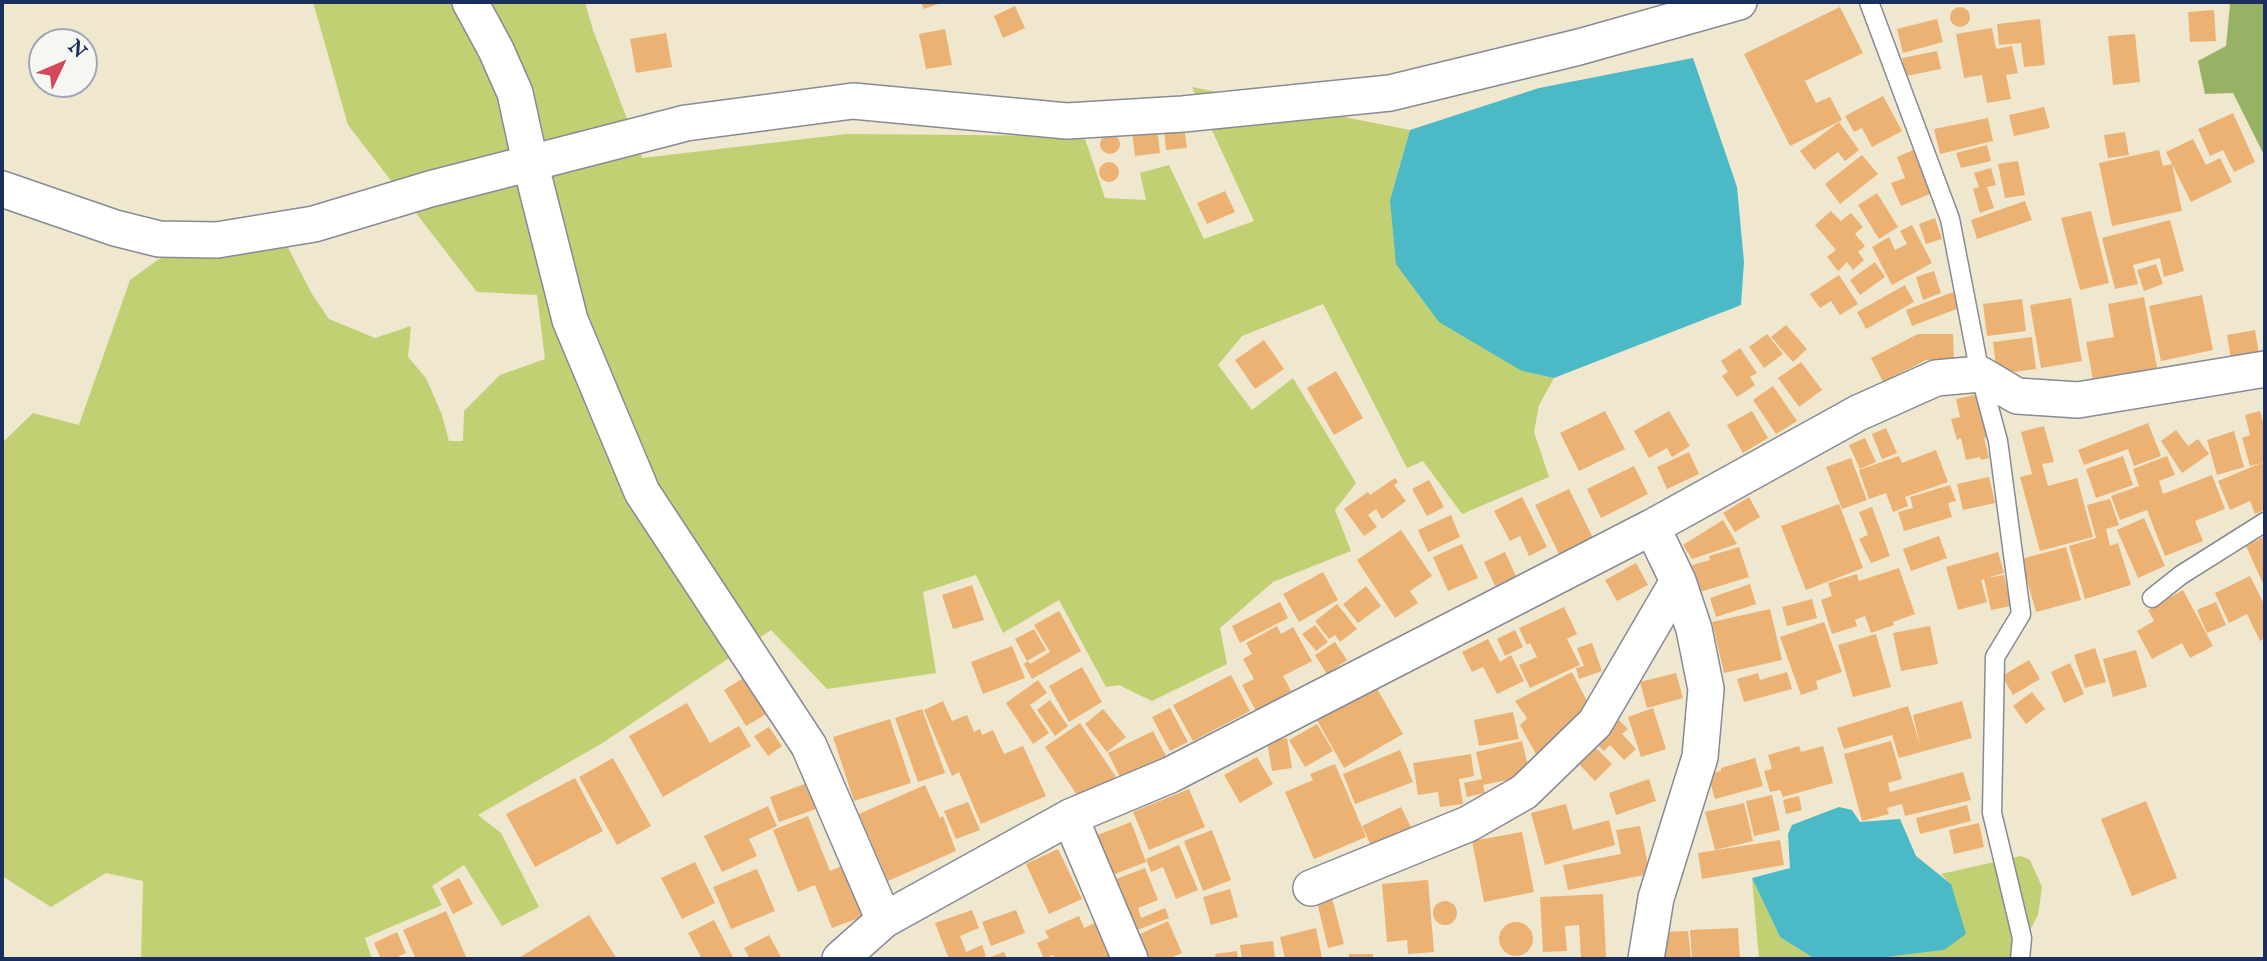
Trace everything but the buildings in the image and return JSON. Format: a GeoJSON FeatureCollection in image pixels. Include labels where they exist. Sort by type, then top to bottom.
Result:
{"type":"FeatureCollection","features":[{"type":"Feature","properties":{"kind":"street"},"geometry":{"type":"LineString","coordinates":[[470,2],[515,93],[570,320],[642,492],[809,746],[884,920]]}},
{"type":"Feature","properties":{"kind":"street"},"geometry":{"type":"LineString","coordinates":[[2,189],[115,228],[159,239],[217,240],[314,224],[430,188],[686,123],[853,101],[1067,121],[1183,114],[1390,93],[1579,47],[1739,2]]}},
{"type":"Feature","properties":{"kind":"street"},"geometry":{"type":"LineString","coordinates":[[839,959],[884,920],[1070,817],[1170,775],[1652,527],[1858,413],[1936,378],[1980,374],[2017,396],[2078,400],[2265,369]]}},
{"type":"Feature","properties":{"kind":"street"},"geometry":{"type":"LineString","coordinates":[[1646,959],[1656,898],[1700,757],[1706,689],[1694,629],[1678,581],[1652,527]]}},
{"type":"Feature","properties":{"kind":"street"},"geometry":{"type":"LineString","coordinates":[[1311,888],[1468,824],[1524,792],[1595,723],[1678,581]]}},
{"type":"Feature","properties":{"kind":"street"},"geometry":{"type":"LineString","coordinates":[[1070,817],[1130,959]]}},
{"type":"Feature","properties":{"kind":"lane"},"geometry":{"type":"LineString","coordinates":[[1870,2],[1950,219],[1980,374],[1998,440],[2021,614],[1995,657],[1992,813],[2022,938],[2020,959]]}},
{"type":"Feature","properties":{"kind":"lane"},"geometry":{"type":"LineString","coordinates":[[2152,598],[2181,575],[2265,523]]}},
{"type":"Feature","properties":{"kind":"green space"},"geometry":{"type":"Polygon","coordinates":[[[313,2],[585,2],[642,158],[847,134],[1084,136],[1105,198],[1146,200],[1140,173],[1169,165],[1204,239],[1254,221],[1192,87],[1410,130],[1390,200],[1522,371],[1554,378],[1539,405],[1534,432],[1549,477],[1462,514],[1423,461],[1407,468],[1323,304],[1242,336],[1218,365],[1252,410],[1293,378],[1356,483],[1335,510],[1351,551],[1273,582],[1220,628],[1227,664],[1152,701],[1119,685],[1106,687],[1059,600],[1003,633],[976,575],[923,592],[936,673],[827,689],[771,630],[604,742],[478,815],[501,833],[539,907],[502,926],[464,865],[432,886],[442,905],[365,938],[372,959],[141,959],[143,881],[106,873],[51,907],[2,876],[2,443],[33,413],[79,425],[130,280],[176,249],[284,240],[312,294],[329,319],[375,338],[411,326],[408,357],[426,378],[442,415],[449,441],[463,441],[464,411],[500,375],[545,359],[537,295],[477,292],[348,125],[313,2]]]}},
{"type":"Feature","properties":{"kind":"green space"},"geometry":{"type":"Polygon","coordinates":[[[2225,2],[2265,2],[2265,157],[2233,93],[2205,94],[2198,61],[2226,46],[2230,5],[2225,2]]]}},
{"type":"Feature","properties":{"kind":"green space"},"geometry":{"type":"Polygon","coordinates":[[[2021,856],[2030,860],[2042,887],[2038,915],[2015,959],[1870,959],[1944,950],[1951,884],[1941,874],[2021,856]]]}},
{"type":"Feature","properties":{"kind":"green space"},"geometry":{"type":"Polygon","coordinates":[[[1752,878],[1780,937],[1815,959],[1759,959],[1752,878]]]}},
{"type":"Feature","properties":{"kind":"water"},"geometry":{"type":"Polygon","coordinates":[[[1693,58],[1737,187],[1744,262],[1741,305],[1554,378],[1522,371],[1439,322],[1396,264],[1390,200],[1410,130],[1539,88],[1693,58]]]}},
{"type":"Feature","properties":{"kind":"water"},"geometry":{"type":"Polygon","coordinates":[[[1839,807],[1852,810],[1860,822],[1900,819],[1916,856],[1951,884],[1966,934],[1944,950],[1870,959],[1815,959],[1780,937],[1752,878],[1790,868],[1788,834],[1792,825],[1839,807]]]}}]}
